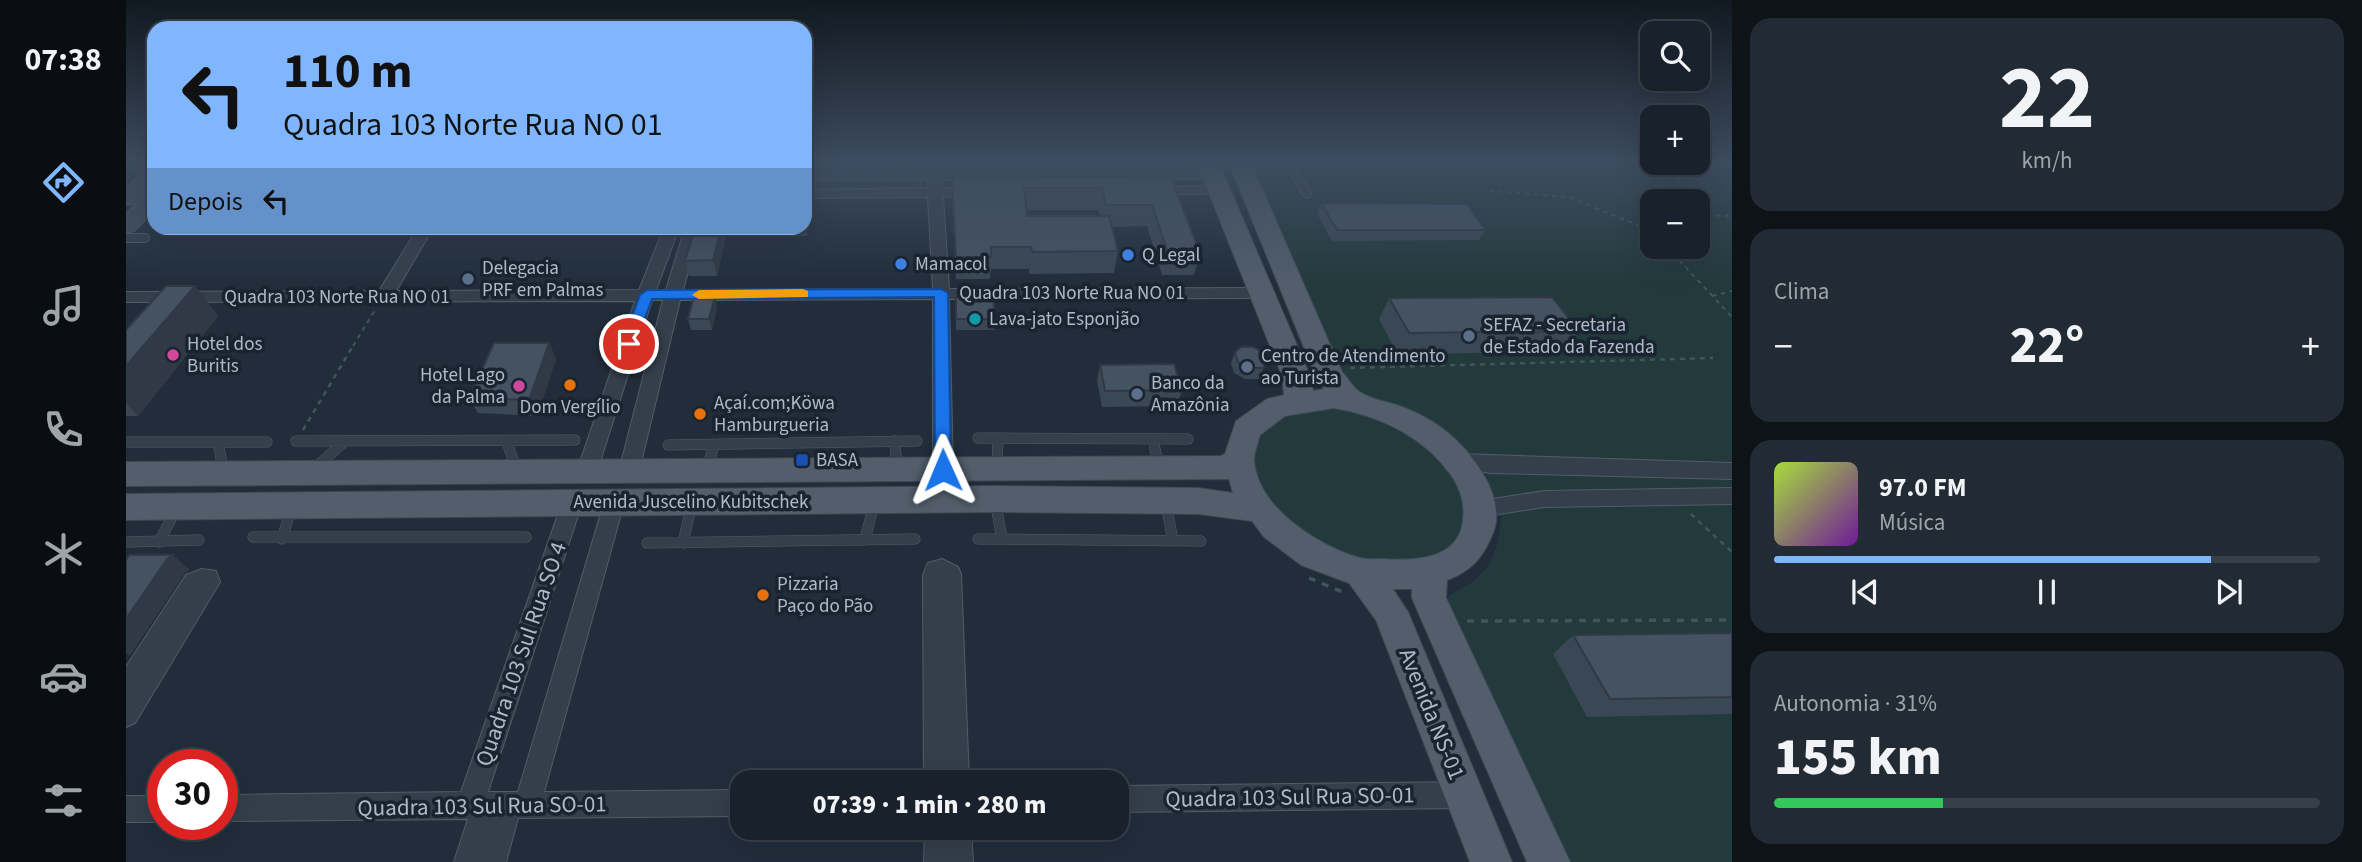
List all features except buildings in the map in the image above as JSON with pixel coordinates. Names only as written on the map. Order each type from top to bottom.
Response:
[{"type":"main road","points":[[1224,203],[1296,376],[1299,391],[1297,400]]},
{"type":"main road","points":[[1257,203],[1326,368],[1335,383],[1352,401]]},
{"type":"main road","points":[[1334,398],[1352,401],[1412,423],[1438,441],[1459,462],[1471,480],[1480,509],[1479,530],[1471,547],[1458,560],[1430,573],[1356,584],[1295,545],[1270,525],[1256,509],[1246,492],[1239,460],[1240,446],[1257,419],[1279,405],[1297,400],[1334,398]]},
{"type":"main road","name":"Avenida Juscelino Kubitschek","points":[[126,474],[629,471],[710,457],[896,456],[996,484],[1165,501],[1221,502],[1256,509]]},
{"type":"main road","name":"Avenida Juscelino Kubitschek","points":[[126,507],[875,500],[996,484],[1159,469],[1227,468],[1239,460]]},
{"type":"main road","name":"Avenida NS-01","points":[[1430,573],[1429,598],[1549,862]]},
{"type":"main road","name":"Avenida NS-01","points":[[1356,584],[1391,612],[1492,862]]},
{"type":"street","points":[[936,203],[941,293],[943,470]]},
{"type":"street","points":[[126,226],[147,206]]},
{"type":"street","points":[[383,298],[421,235]]},
{"type":"street","points":[[587,471],[668,235]]},
{"type":"street","points":[[629,471],[689,235]]},
{"type":"street","name":"Quadra 103 Norte Rua NO 01","points":[[126,298],[1262,293]]},
{"type":"street","points":[[1459,462],[1491,466],[1732,471]]},
{"type":"street","points":[[1480,509],[1526,500],[1732,496]]},
{"type":"street","name":"Quadra 103 Sul Rua SO 4","points":[[492,862],[498,806],[572,503]]},
{"type":"street","name":"Quadra 103 Sul Rua SO 4","points":[[468,862],[498,806],[614,503]]},
{"type":"street","points":[[937,770],[934,575],[936,570],[942,568],[950,574],[956,770]]},
{"type":"street","points":[[126,688],[194,582],[208,578],[209,582],[126,715]]},
{"type":"street","name":"Quadra 103 Sul Rua SO-01","points":[[1129,799],[1464,795]]},
{"type":"street","name":"Quadra 103 Sul Rua SO-01","points":[[238,808],[730,803]]},
{"type":"street","points":[[126,809],[147,809]]},
{"type":"street","points":[[938,840],[938,862]]},
{"type":"street","points":[[958,840],[958,862]]},
{"type":"lane","points":[[126,238],[145,238]]},
{"type":"lane","points":[[978,438],[1188,439]]},
{"type":"lane","points":[[998,438],[996,484],[1002,539]]},
{"type":"lane","points":[[1153,439],[1159,469]]},
{"type":"lane","points":[[296,441],[575,440]]},
{"type":"lane","points":[[896,456],[917,441]]},
{"type":"lane","points":[[126,442],[267,442]]},
{"type":"lane","points":[[311,471],[345,442]]},
{"type":"lane","points":[[507,442],[517,472]]},
{"type":"lane","points":[[218,443],[224,474]]},
{"type":"lane","points":[[668,445],[710,457]]},
{"type":"lane","points":[[865,540],[875,500]]},
{"type":"lane","points":[[1165,501],[1173,541]]},
{"type":"lane","points":[[683,542],[692,502]]},
{"type":"lane","points":[[282,539],[292,505]]},
{"type":"lane","points":[[159,542],[178,506]]},
{"type":"lane","points":[[253,537],[526,537]]},
{"type":"lane","points":[[647,543],[915,539]]},
{"type":"lane","points":[[978,539],[1201,541]]},
{"type":"lane","points":[[126,542],[199,540]]},
{"type":"path","points":[[1585,203],[1640,225]]},
{"type":"path","points":[[1710,215],[1732,216]]},
{"type":"path","points":[[1678,259],[1732,317]]},
{"type":"path","points":[[1712,296],[1732,290]]},
{"type":"path","points":[[296,441],[383,298]]},
{"type":"path","points":[[1326,368],[1713,358]]},
{"type":"path","points":[[1673,497],[1732,552]]},
{"type":"path","points":[[1305,575],[1356,584]]},
{"type":"path","points":[[1439,622],[1732,620]]},
{"type":"green space","points":[[1261,203],[1640,203],[1640,259],[1710,259],[1710,203],[1732,203],[1732,862],[1562,862],[1447,600],[1450,595],[1474,581],[1490,564],[1502,517],[1469,460],[1345,386]]},
{"type":"green space","points":[[1318,406],[1354,408],[1427,439],[1470,495],[1457,550],[1387,569],[1303,540],[1255,482],[1253,454],[1264,430],[1287,414]]},
{"type":"slow traffic","points":[[699,295],[803,294]]},
{"type":"place","name":"Q Legal","points":[[1128,255]]},
{"type":"place","name":"Mamacol","points":[[901,264]]},
{"type":"place","name":"Delegacia PRF em Palmas","points":[[468,279]]},
{"type":"place","name":"Lava-jato Esponjão","points":[[975,319]]},
{"type":"place","name":"SEFAZ - Secretaria de Estado da Fazenda","points":[[1469,336]]},
{"type":"place","name":"Hotel dos Buritis","points":[[173,355]]},
{"type":"place","name":"Centro de Atendimento ao Turista","points":[[1247,367]]},
{"type":"place","name":"Dom Vergílio","points":[[570,385]]},
{"type":"place","name":"Hotel Lago da Palma","points":[[519,386]]},
{"type":"place","name":"Banco da Amazônia","points":[[1137,394]]},
{"type":"place","name":"Açaí.com;Köwa Hamburgueria","points":[[700,414]]},
{"type":"place","name":"BASA","points":[[802,460]]},
{"type":"place","name":"Pizzaria Paço do Pão","points":[[763,595]]},
{"type":"route","points":[[629,344],[647,295],[941,293],[943,470]]}]
